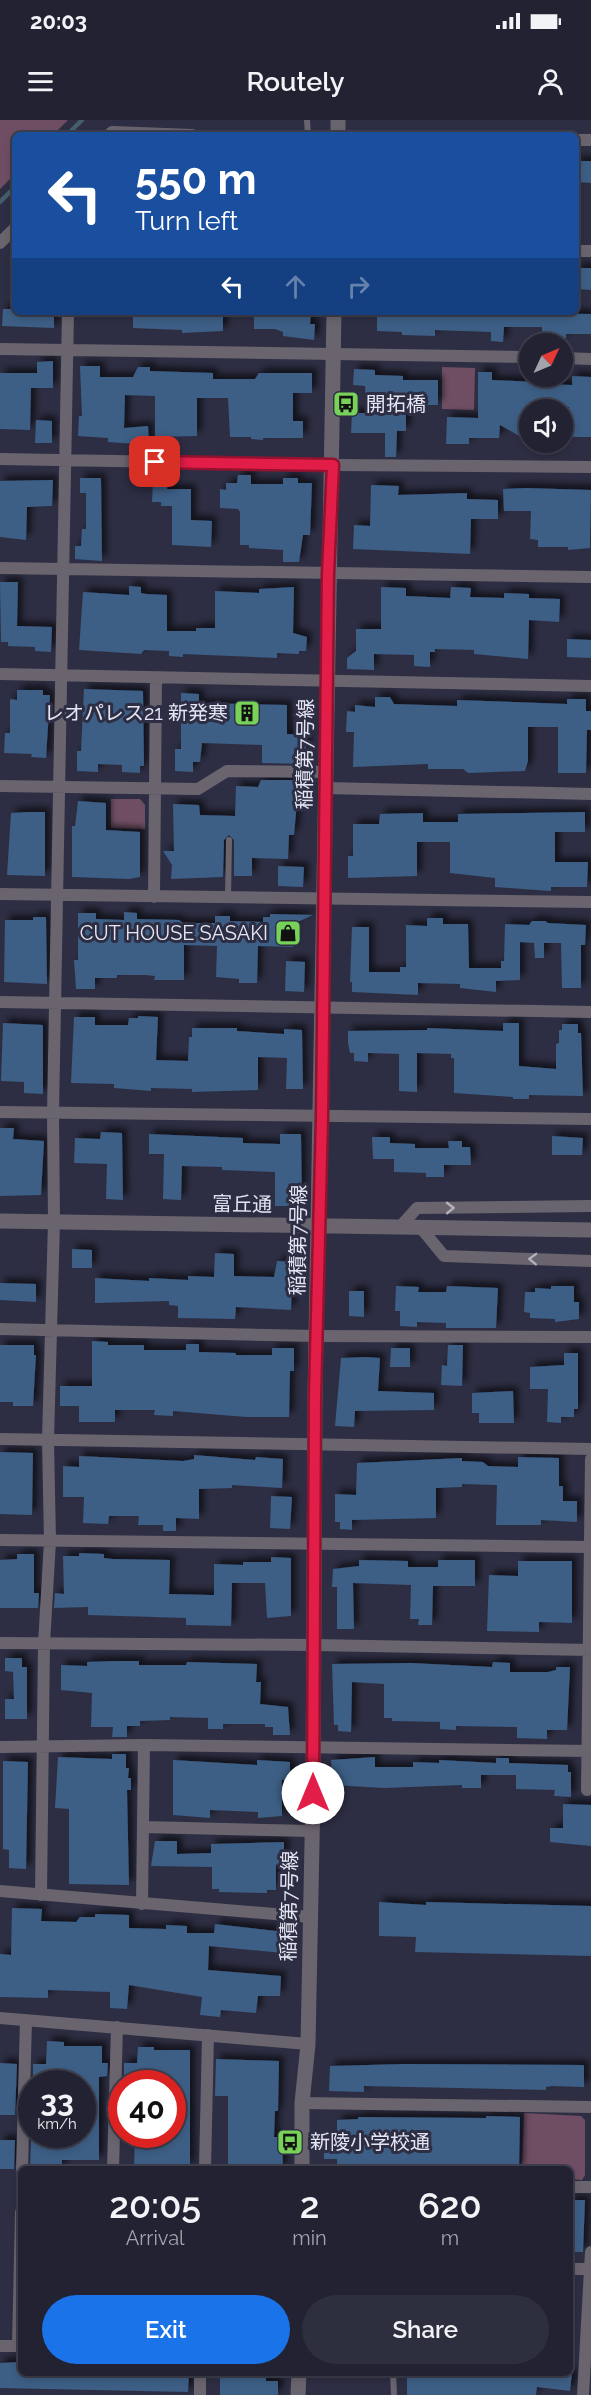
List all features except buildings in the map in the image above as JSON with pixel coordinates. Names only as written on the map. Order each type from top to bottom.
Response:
[{"type":"street","points":[[0,243],[12,231]]},
{"type":"street","points":[[41,1894],[44,1644],[50,1541],[48,1440],[54,1222],[53,1113],[68,315]]},
{"type":"street","name":"稲積第7号線","points":[[302,2166],[302,2103],[308,2044],[312,1831],[316,1336],[322,1117],[321,1008],[328,574],[333,465],[334,315]]},
{"type":"street","points":[[0,349],[334,352],[519,357]]},
{"type":"street","points":[[573,358],[591,359]]},
{"type":"street","points":[[0,459],[591,467]]},
{"type":"street","points":[[0,568],[591,577]]},
{"type":"street","points":[[0,674],[156,679],[591,686]]},
{"type":"street","points":[[154,897],[156,679]]},
{"type":"street","points":[[0,786],[198,789],[227,771],[326,772]]},
{"type":"street","points":[[326,788],[591,794]]},
{"type":"street","points":[[0,894],[228,899],[591,902]]},
{"type":"street","points":[[0,1002],[591,1012]]},
{"type":"street","points":[[0,1112],[591,1119]]},
{"type":"street","points":[[400,1227],[417,1208],[591,1206]]},
{"type":"street","name":"富丘通","points":[[0,1221],[591,1230]]},
{"type":"street","points":[[421,1228],[444,1256],[591,1261]]},
{"type":"street","points":[[0,1329],[316,1336],[591,1337]]},
{"type":"street","points":[[0,1439],[591,1449]]},
{"type":"street","points":[[587,1790],[591,1459]]},
{"type":"street","points":[[0,1540],[590,1547]]},
{"type":"street","points":[[0,1643],[589,1650]]},
{"type":"street","points":[[0,1747],[144,1745],[589,1751]]},
{"type":"street","points":[[142,1904],[144,1745]]},
{"type":"street","points":[[143,1827],[312,1831]]},
{"type":"street","points":[[0,1891],[310,1917]]},
{"type":"street","points":[[0,2018],[308,2044]]},
{"type":"street","points":[[22,2166],[26,2020]]},
{"type":"street","points":[[113,2166],[117,2027]]},
{"type":"street","points":[[205,2166],[208,2035]]},
{"type":"street","points":[[302,2103],[591,2107]]},
{"type":"street","points":[[573,2187],[591,2187]]},
{"type":"street","points":[[584,2395],[588,2354],[591,2252]]},
{"type":"street","points":[[573,2269],[590,2269]]},
{"type":"street","points":[[0,2346],[18,2346]]},
{"type":"street","points":[[200,2395],[201,2376]]},
{"type":"street","points":[[298,2395],[299,2376]]},
{"type":"lane","points":[[228,899],[229,840]]},
{"type":"lane","points":[[393,2376],[394,2395]]},
{"type":"shaded area","points":[[0,120],[68,120],[56,132],[12,132],[12,177],[0,189]]},
{"type":"shaded area","points":[[442,367],[475,368],[474,410],[442,409]]},
{"type":"shaded area","points":[[111,799],[140,799],[145,805],[145,829],[111,828]]},
{"type":"shaded area","points":[[524,2113],[581,2116],[585,2120],[585,2175],[582,2180],[573,2179],[573,2166],[522,2166]]},
{"type":"waterway","points":[[70,132],[82,120]]},
{"type":"waterway","points":[[0,202],[12,190]]},
{"type":"place","name":"開拓橋","points":[[346,404]]},
{"type":"place","name":"レオパレス21 新発寒","points":[[247,713]]},
{"type":"place","name":"CUT HOUSE SASAKI","points":[[288,933]]},
{"type":"place","name":"新陵小学校通","points":[[290,2142]]},
{"type":"route","points":[[155,462],[333,465],[328,574],[321,1008],[322,1117],[315,1395],[313,1793]]}]
